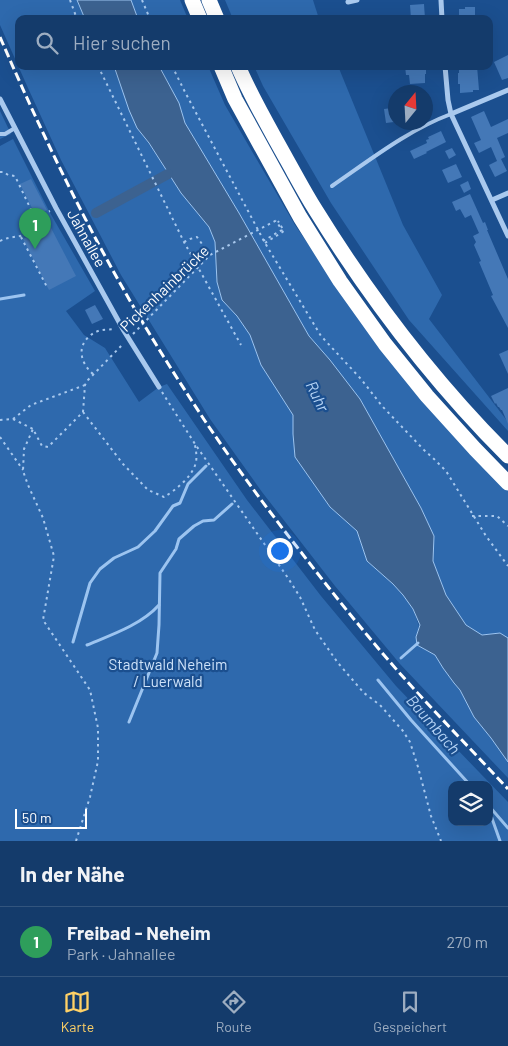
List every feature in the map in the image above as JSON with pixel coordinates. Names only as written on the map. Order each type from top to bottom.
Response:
[{"type":"highway","points":[[192,0],[198,15]]},
{"type":"highway","points":[[209,0],[215,15]]},
{"type":"highway","points":[[223,70],[235,99],[295,209],[340,281],[385,344],[427,396],[508,483]]},
{"type":"highway","points":[[240,70],[248,90],[314,208],[359,276],[398,330],[444,387],[508,456]]},
{"type":"street","points":[[348,1],[357,0]]},
{"type":"street","points":[[441,0],[442,15]]},
{"type":"street","points":[[445,70],[451,114],[508,236]]},
{"type":"street","points":[[451,114],[508,90]]},
{"type":"street","name":"Jahnallee","points":[[1,103],[121,327],[159,387]]},
{"type":"street","points":[[492,200],[508,193]]},
{"type":"lane","points":[[332,186],[393,144],[438,119],[451,114]]},
{"type":"lane","points":[[0,134],[15,128]]},
{"type":"path","points":[[70,0],[76,15]]},
{"type":"path","points":[[142,0],[148,15]]},
{"type":"path","points":[[100,70],[184,242],[241,345]]},
{"type":"path","points":[[174,70],[264,242],[321,336],[361,379],[388,412],[446,471],[472,516],[508,566]]},
{"type":"path","points":[[0,172],[15,176],[35,218],[36,225],[35,228],[21,237],[10,237],[1,240],[0,236]]},
{"type":"path","points":[[35,218],[56,208]]},
{"type":"path","name":"Pickenhainbrücke","points":[[133,334],[210,255],[278,220],[282,230],[264,242]]},
{"type":"path","points":[[21,237],[48,289]]},
{"type":"path","points":[[184,242],[197,237],[210,255]]},
{"type":"path","points":[[93,374],[83,362],[81,352],[84,342],[100,330],[113,330],[121,327]]},
{"type":"path","name":"Pickenhainbrücke","points":[[85,385],[93,374],[126,341]]},
{"type":"path","points":[[0,420],[13,419],[33,429],[42,446],[48,447],[83,412],[85,385],[31,405],[13,419]]},
{"type":"path","points":[[159,387],[195,444],[288,578],[300,597],[315,630],[338,663],[364,693],[380,705],[403,731],[418,767],[431,816],[441,841]]},
{"type":"path","points":[[83,412],[123,464],[148,490],[164,497],[176,490],[193,470],[196,464],[195,444]]},
{"type":"path","points":[[33,429],[24,449],[24,471],[28,485],[43,518],[54,556],[43,620],[90,690],[98,728],[98,761],[90,797],[76,841]]},
{"type":"path","points":[[0,437],[24,471]]},
{"type":"path","points":[[472,516],[497,516],[508,526]]},
{"type":"green space","points":[[0,0],[77,0],[83,15],[15,15],[15,59],[0,25]]},
{"type":"green space","points":[[130,0],[180,0],[186,15],[136,15]]},
{"type":"green space","points":[[225,0],[313,0],[318,15],[231,15]]},
{"type":"green space","points":[[20,70],[115,70],[137,128],[181,193],[209,227],[215,242],[217,282],[222,300],[237,316],[250,335],[261,365],[293,415],[295,457],[330,507],[357,531],[367,561],[393,584],[413,609],[419,626],[416,637],[424,649],[435,655],[460,690],[474,717],[508,762],[508,778],[400,664],[335,586],[262,492],[210,419],[121,275],[61,160]]},
{"type":"green space","points":[[161,70],[210,70],[225,105],[295,225],[383,352],[508,490],[508,641],[500,633],[482,635],[466,625],[446,595],[433,561],[434,536],[421,508],[360,399],[309,336],[185,123],[179,103]]},
{"type":"green space","points":[[256,70],[340,70],[403,225],[442,295],[429,319],[508,422],[508,431],[409,320],[331,203],[263,86]]},
{"type":"green space","points":[[0,111],[11,134],[0,139]]},
{"type":"green space","name":"Stadtwald Neheim / Luerwald","points":[[13,139],[49,211],[95,291],[66,311],[84,335],[105,348],[139,402],[159,387],[167,384],[247,500],[321,596],[396,686],[488,781],[448,781],[448,826],[493,826],[493,786],[508,802],[508,841],[0,841],[0,146]]},
{"type":"water","points":[[77,0],[131,0],[137,15],[83,15]]},
{"type":"water","name":"Ruhr","points":[[115,70],[161,70],[179,103],[185,123],[309,336],[360,399],[421,508],[434,536],[433,561],[446,595],[466,625],[482,635],[500,633],[508,638],[508,762],[474,717],[460,690],[435,655],[417,645],[416,637],[420,625],[413,609],[393,584],[367,561],[357,531],[330,507],[295,457],[293,415],[261,365],[250,335],[237,316],[222,300],[217,282],[215,242],[209,227],[181,193],[149,143],[137,128]]},
{"type":"building","points":[[424,4],[425,15],[411,15],[410,5]]},
{"type":"building","points":[[465,7],[475,7],[475,15],[459,15],[459,9],[465,9]]},
{"type":"building","points":[[508,55],[508,78],[502,80],[494,62]]},
{"type":"building","points":[[405,70],[426,70],[425,83],[410,84],[409,75],[406,75]]},
{"type":"building","points":[[459,70],[477,70],[479,90],[460,93],[460,84],[458,84]]},
{"type":"building","points":[[388,108],[388,123],[386,123],[384,109]]},
{"type":"building","points":[[484,111],[491,127],[508,119],[508,133],[497,138],[505,157],[501,159],[507,171],[495,177],[489,165],[497,161],[491,147],[479,153],[474,143],[481,140],[471,117]]},
{"type":"building","points":[[441,131],[446,142],[414,159],[410,151],[427,143],[428,137]]},
{"type":"building","points":[[452,148],[456,155],[449,159],[445,151]]},
{"type":"building","points":[[456,164],[462,177],[448,183],[442,170]]},
{"type":"building","points":[[31,179],[47,210],[36,216],[20,184]]},
{"type":"building","points":[[468,181],[471,189],[464,193],[460,185]]},
{"type":"building","points":[[470,194],[483,223],[485,222],[508,279],[508,328],[491,296],[493,295],[479,262],[481,261],[474,245],[476,242],[473,236],[479,233],[471,215],[465,218],[460,209],[456,211],[452,202]]},
{"type":"building","points":[[50,226],[76,276],[49,290],[23,239]]},
{"type":"building","points":[[95,305],[103,319],[92,324],[85,310]]},
{"type":"building","points":[[508,350],[508,374],[499,354]]},
{"type":"building","points":[[508,388],[508,424],[502,410],[495,404],[491,396]]},
{"type":"waterway","points":[[96,213],[168,174]]},
{"type":"waterway","points":[[0,299],[24,295]]},
{"type":"waterway","points":[[73,642],[90,583],[100,569],[114,558],[138,547],[155,531],[173,506],[180,503],[188,484],[206,466]]},
{"type":"waterway","points":[[129,722],[157,653],[160,573],[176,549],[179,539],[203,521],[214,520],[232,504]]},
{"type":"waterway","points":[[87,645],[135,624],[159,605]]},
{"type":"waterway","name":"Baumbach","points":[[401,658],[418,643]]},
{"type":"waterway","name":"Baumbach","points":[[378,680],[411,720],[466,781]]},
{"type":"waterway","name":"Baumbach","points":[[493,811],[508,828]]},
{"type":"waterway","name":"Baumbach","points":[[493,821],[500,841]]},
{"type":"railway","points":[[0,37],[55,158],[100,247],[148,331],[205,421],[273,516],[392,665],[508,789]]},
{"type":"place","name":"Freibad - Neheim","points":[[35,249]]}]
